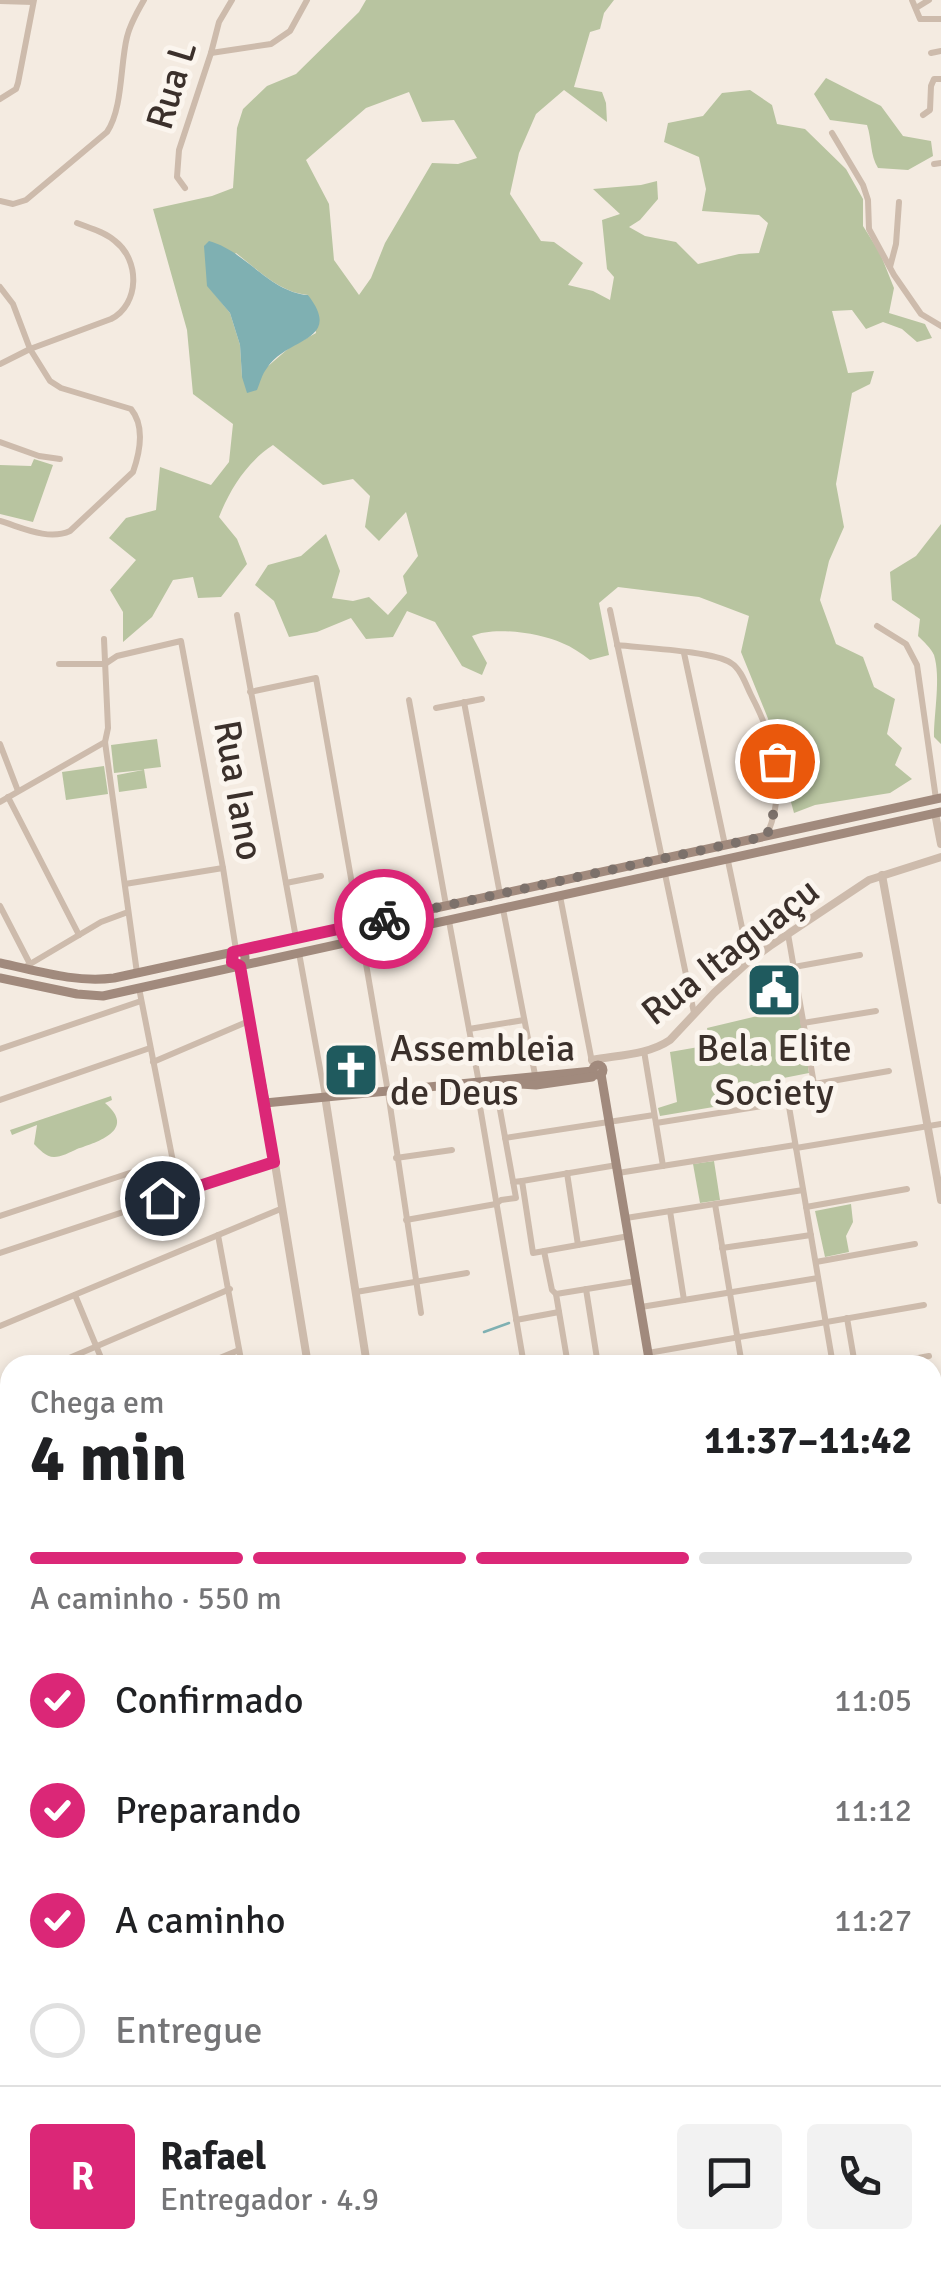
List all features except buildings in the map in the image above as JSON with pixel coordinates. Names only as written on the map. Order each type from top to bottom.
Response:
[{"type":"main road","points":[[0,963],[85,980],[114,978],[938,799]]},
{"type":"main road","points":[[2,980],[102,996],[938,813]]},
{"type":"main road","points":[[770,848],[807,837],[811,833],[805,826]]},
{"type":"main road","points":[[710,864],[706,859],[709,852],[739,842]]},
{"type":"main road","points":[[531,886],[526,897],[533,902]]},
{"type":"main road","points":[[236,950],[231,959],[240,966]]},
{"type":"main road","points":[[240,966],[264,1102],[536,1081],[598,1067],[648,1355]]},
{"type":"street","points":[[0,201],[14,204],[26,200],[107,132],[114,117],[126,39],[144,0]]},
{"type":"street","name":"Rua L","points":[[184,188],[177,176],[180,150],[213,39],[232,0]]},
{"type":"street","points":[[210,53],[270,44],[290,31],[307,0]]},
{"type":"street","points":[[929,0],[924,5],[914,4],[920,18],[941,20]]},
{"type":"street","points":[[0,1],[34,1],[16,89],[0,99]]},
{"type":"street","points":[[931,52],[941,51]]},
{"type":"street","points":[[923,114],[930,110],[934,79],[941,79]]},
{"type":"street","points":[[832,133],[863,185],[869,228],[890,268],[921,314],[941,326]]},
{"type":"street","points":[[890,268],[899,202]]},
{"type":"street","points":[[0,364],[118,316],[130,299],[132,268],[124,249],[105,234],[77,224]]},
{"type":"street","points":[[0,286],[14,304],[30,349],[45,375],[54,384],[131,410],[140,433],[136,462],[127,479],[70,532],[53,536],[0,521]]},
{"type":"street","points":[[0,442],[60,460]]},
{"type":"street","points":[[610,610],[662,860]]},
{"type":"street","points":[[237,615],[296,938]]},
{"type":"street","points":[[877,626],[906,644],[916,665],[938,799]]},
{"type":"street","points":[[104,640],[108,728],[105,742],[137,972]]},
{"type":"street","name":"Rua Iano","points":[[105,664],[117,656],[180,641],[236,950]]},
{"type":"street","points":[[617,645],[718,658],[735,666],[776,754],[779,784],[767,836]]},
{"type":"street","points":[[684,653],[724,845]]},
{"type":"street","points":[[59,664],[105,664]]},
{"type":"street","points":[[250,692],[316,678],[359,924]]},
{"type":"street","points":[[436,708],[482,698]]},
{"type":"street","points":[[409,700],[446,906]]},
{"type":"street","points":[[464,702],[500,894]]},
{"type":"street","points":[[78,936],[4,799],[105,742]]},
{"type":"street","points":[[0,744],[18,792]]},
{"type":"street","points":[[938,813],[941,844]]},
{"type":"street","name":"Rua Itaguaçu","points":[[598,1067],[660,1047],[749,962],[869,880],[941,857]]},
{"type":"street","points":[[728,861],[749,962]]},
{"type":"street","points":[[125,884],[223,868]]},
{"type":"street","points":[[665,874],[694,1013]]},
{"type":"street","points":[[882,875],[941,1200]]},
{"type":"street","points":[[286,883],[321,876]]},
{"type":"street","points":[[560,896],[598,1067]]},
{"type":"street","points":[[0,906],[27,966],[128,912]]},
{"type":"street","points":[[503,909],[536,1081]]},
{"type":"street","points":[[449,921],[522,1355]]},
{"type":"street","points":[[788,934],[814,1084]]},
{"type":"street","points":[[374,936],[364,952],[421,1313]]},
{"type":"street","points":[[298,952],[325,1096],[365,1355]]},
{"type":"street","points":[[794,967],[860,955]]},
{"type":"street","points":[[139,988],[179,1193]]},
{"type":"street","points":[[0,1049],[141,1000]]},
{"type":"street","points":[[803,1023],[876,1011]]},
{"type":"street","points":[[469,1029],[524,1020]]},
{"type":"street","points":[[153,1062],[250,1021]]},
{"type":"street","points":[[0,1100],[150,1048]]},
{"type":"street","points":[[644,1051],[663,1166]]},
{"type":"street","points":[[831,1355],[786,1088],[889,1071]]},
{"type":"street","points":[[495,1082],[533,1253],[628,1236]]},
{"type":"street","points":[[264,1102],[306,1355]]},
{"type":"street","points":[[506,1138],[788,1102]]},
{"type":"street","points":[[518,1181],[566,1173],[663,1166],[941,1124]]},
{"type":"street","points":[[396,1158],[452,1150]]},
{"type":"street","points":[[0,1216],[172,1159]]},
{"type":"street","points":[[0,1253],[274,1162]]},
{"type":"street","points":[[566,1173],[578,1245]]},
{"type":"street","points":[[406,1220],[516,1198],[518,1181]]},
{"type":"street","points":[[626,1218],[803,1190]]},
{"type":"street","points":[[806,1208],[906,1190]]},
{"type":"street","points":[[714,1204],[740,1355]]},
{"type":"street","points":[[0,1326],[283,1208]]},
{"type":"street","points":[[670,1212],[684,1300]]},
{"type":"street","points":[[218,1235],[240,1355]]},
{"type":"street","points":[[722,1248],[811,1235]]},
{"type":"street","points":[[816,1262],[916,1244]]},
{"type":"street","points":[[544,1251],[566,1355]]},
{"type":"street","points":[[356,1292],[467,1273]]},
{"type":"street","points":[[641,1308],[818,1278]]},
{"type":"street","points":[[556,1294],[636,1281]]},
{"type":"street","points":[[76,1355],[230,1289]]},
{"type":"street","points":[[586,1289],[596,1355]]},
{"type":"street","points":[[75,1295],[100,1355]]},
{"type":"street","points":[[648,1352],[924,1304]]},
{"type":"street","points":[[516,1320],[560,1312]]},
{"type":"street","points":[[847,1318],[853,1355]]},
{"type":"street","points":[[227,1355],[239,1350]]},
{"type":"green space","points":[[366,0],[614,0],[604,13],[600,29],[590,32],[574,87],[602,92],[607,122],[564,90],[536,114],[519,153],[510,194],[541,241],[554,242],[583,263],[568,285],[610,300],[614,277],[607,269],[602,220],[620,214],[593,189],[657,181],[658,199],[629,227],[645,236],[676,242],[698,264],[759,253],[768,223],[759,215],[702,211],[706,189],[699,157],[664,142],[668,123],[703,116],[722,93],[750,90],[772,105],[777,124],[805,129],[846,169],[863,199],[863,226],[880,253],[894,288],[889,313],[925,324],[932,338],[917,342],[902,329],[883,322],[866,329],[852,310],[832,311],[848,373],[874,371],[870,384],[852,393],[836,484],[844,527],[829,561],[820,600],[836,644],[863,657],[874,687],[895,699],[887,734],[902,748],[895,765],[912,779],[890,793],[815,805],[794,813],[783,773],[800,758],[771,726],[741,652],[749,616],[699,597],[618,587],[599,603],[609,655],[590,660],[553,639],[529,634],[492,631],[472,636],[487,663],[482,675],[462,666],[435,622],[407,611],[393,637],[366,639],[351,618],[317,632],[289,637],[274,601],[255,585],[268,565],[301,556],[326,534],[340,571],[332,598],[353,601],[369,597],[388,615],[407,593],[403,576],[418,556],[406,512],[379,541],[365,527],[370,496],[353,479],[323,485],[273,445],[240,477],[219,517],[237,539],[247,564],[221,597],[198,598],[193,577],[173,580],[152,617],[123,642],[123,612],[110,590],[136,560],[109,538],[126,518],[156,510],[160,467],[211,485],[229,462],[233,424],[193,394],[187,330],[153,209],[233,188],[237,128],[243,109],[267,86],[296,74],[359,12]],"holes":[[[409,92],[422,122],[454,120],[477,158],[458,164],[432,163],[359,295],[334,260],[329,204],[306,160],[366,108]],[[236,253],[279,285],[308,295],[316,333],[289,348],[267,367],[242,377],[240,345],[230,313],[208,286],[208,276]]]},
{"type":"green space","points":[[826,78],[881,106],[903,136],[931,141],[933,156],[908,170],[878,168],[867,125],[830,120],[814,94]]},
{"type":"green space","points":[[34,459],[53,465],[33,522],[0,514],[0,465],[31,466]]},
{"type":"green space","points":[[941,524],[941,744],[934,737],[934,655],[918,636],[920,619],[892,600],[890,572],[916,556]]},
{"type":"green space","points":[[157,739],[161,767],[144,769],[147,788],[119,792],[117,775],[143,770],[114,773],[111,745]]},
{"type":"green space","points":[[104,766],[108,794],[66,800],[62,772]]},
{"type":"green space","points":[[791,984],[795,1006],[799,1006],[809,1073],[753,1084],[755,1100],[660,1116],[658,1108],[677,1102],[670,1052],[710,1045],[707,1028],[791,1008],[755,1014],[751,993]]},
{"type":"green space","points":[[111,1096],[112,1100],[105,1103],[114,1112],[116,1128],[104,1138],[63,1155],[48,1156],[34,1144],[37,1125],[12,1135],[10,1130]]},
{"type":"green space","points":[[714,1161],[720,1200],[700,1203],[693,1164]]},
{"type":"green space","points":[[851,1204],[853,1222],[846,1236],[849,1252],[825,1257],[815,1211]]},
{"type":"water","points":[[209,241],[235,253],[281,287],[308,295],[320,322],[308,338],[276,358],[265,370],[257,390],[247,393],[240,345],[230,313],[207,286],[204,246]]},
{"type":"waterway","points":[[484,1332],[509,1323]]},
{"type":"way so far","points":[[384,919],[767,836],[777,801],[777,761]]},
{"type":"place","name":"Bela Elite Society","points":[[774,990]]},
{"type":"place","name":"Assembleia de Deus","points":[[351,1070]]},
{"type":"route","points":[[162,1198],[274,1162],[240,966],[232,962],[233,952],[384,919]]}]
